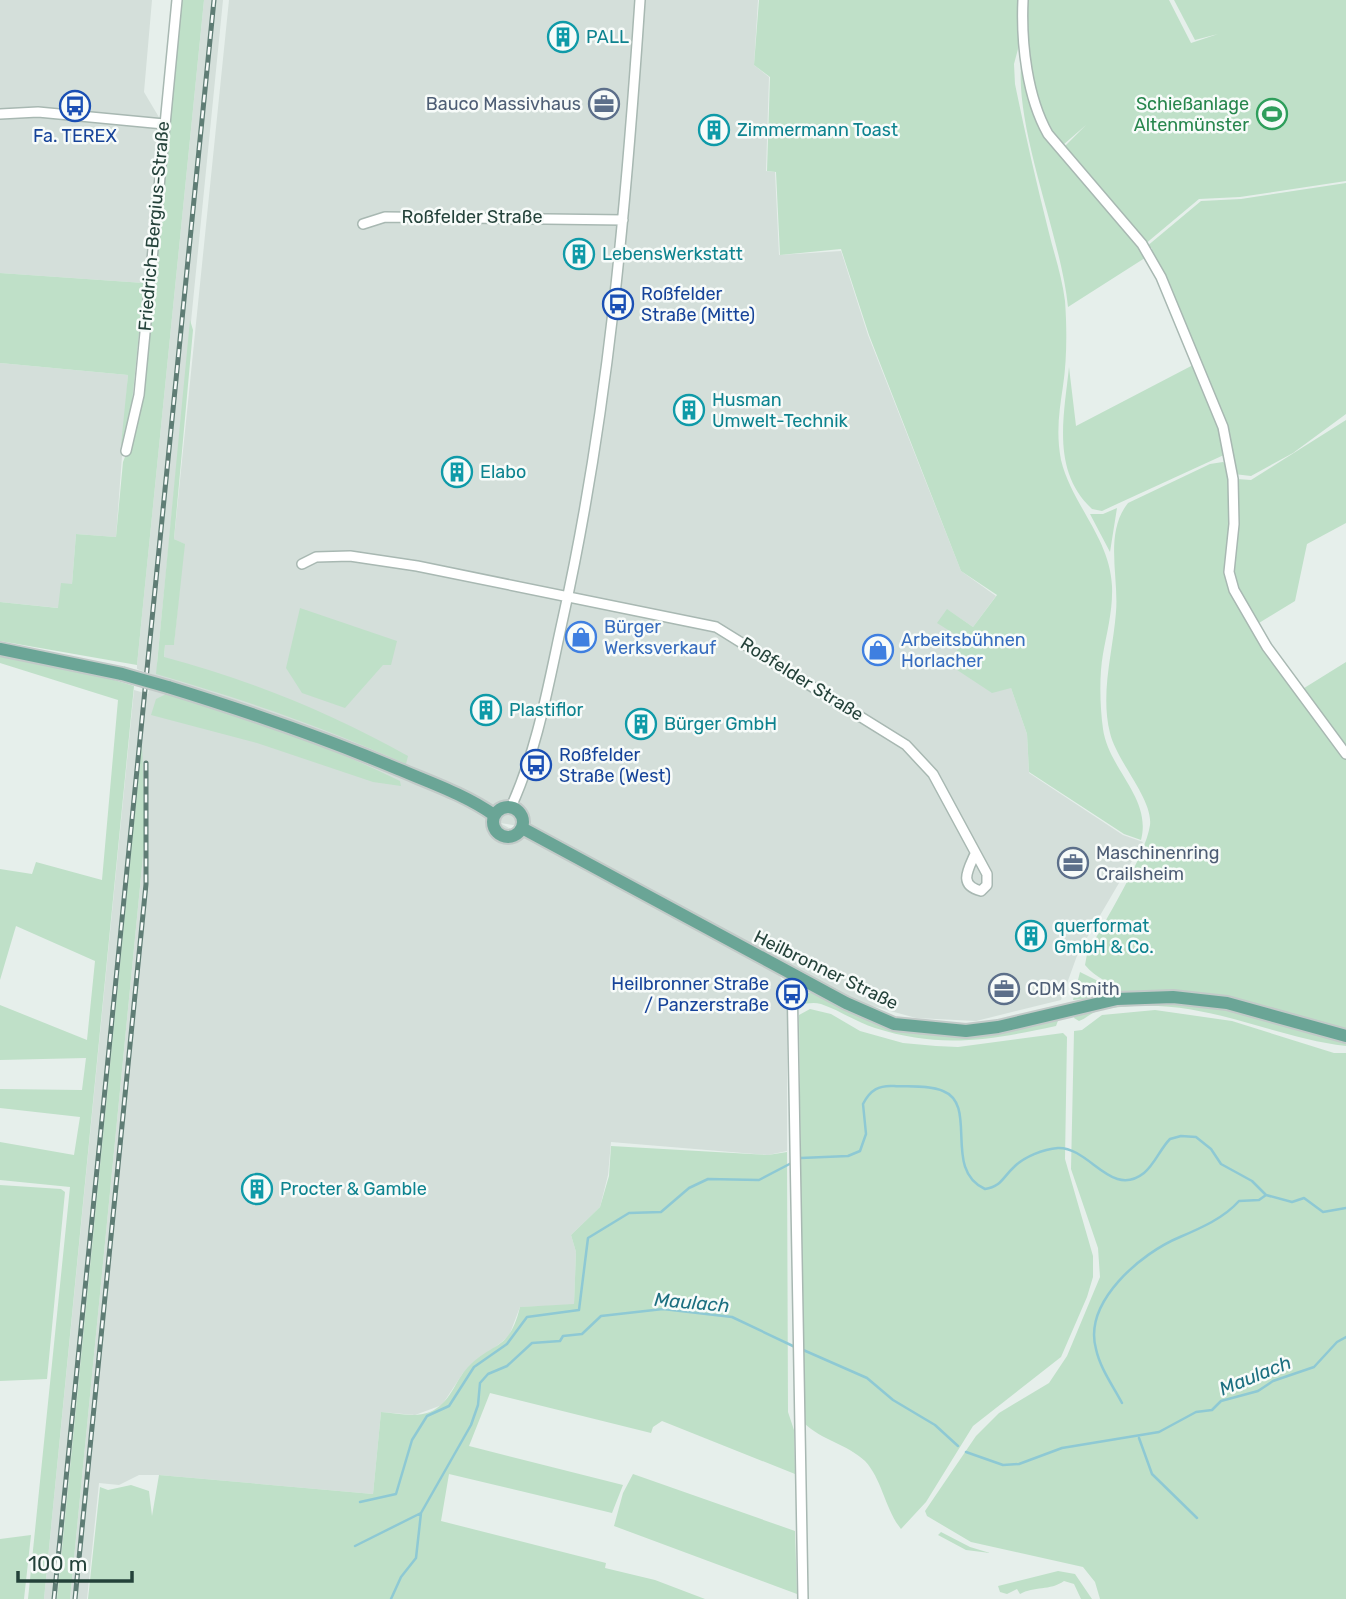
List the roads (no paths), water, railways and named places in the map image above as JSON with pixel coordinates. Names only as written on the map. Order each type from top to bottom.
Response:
[{"type":"main road","points":[[0,649],[122,674],[270,718],[448,790],[494,815]]},
{"type":"main road","points":[[511,807],[520,812],[522,828],[512,836],[499,834],[494,825],[494,815],[499,810],[511,807]]},
{"type":"main road","name":"Heilbronner Straße","points":[[522,828],[860,1010],[894,1024],[921,1028],[982,1030],[1118,999],[1173,997],[1227,1003],[1346,1035]]},
{"type":"street","name":"Friedrich-Bergius-Straße","points":[[126,451],[139,395],[177,0]]},
{"type":"street","points":[[511,807],[541,715],[568,596],[599,420],[623,220],[640,0]]},
{"type":"street","points":[[1023,0],[1024,38],[1040,120],[1048,134],[1142,244],[1161,277],[1223,427],[1235,500],[1229,572],[1234,590],[1267,648],[1346,754]]},
{"type":"street","points":[[0,114],[38,112],[164,124]]},
{"type":"street","name":"Roßfelder Straße","points":[[363,224],[385,217],[623,220]]},
{"type":"street","name":"Roßfelder Straße","points":[[302,564],[316,557],[350,556],[568,596],[716,627],[839,701],[918,756],[933,774],[975,854]]},
{"type":"street","points":[[792,974],[803,1599]]},
{"type":"waterway","points":[[360,1502],[396,1494],[412,1440],[427,1416],[449,1406],[474,1367],[507,1344],[527,1317],[579,1310],[588,1238],[629,1213],[661,1212],[689,1188],[708,1179],[759,1180],[801,1158],[848,1156],[860,1151],[866,1134],[863,1104],[869,1095],[879,1088],[932,1088],[953,1098],[959,1110],[965,1168],[972,1180],[985,1189],[998,1184],[1018,1163],[1028,1157],[1058,1148],[1080,1155],[1111,1176],[1121,1180],[1132,1179],[1148,1169],[1170,1139],[1181,1136],[1196,1137],[1211,1149],[1221,1164],[1252,1181],[1266,1195],[1292,1202],[1304,1198],[1323,1212],[1346,1208]]},
{"type":"waterway","points":[[1122,1403],[1096,1349],[1094,1331],[1098,1314],[1107,1297],[1133,1267],[1165,1244],[1212,1222],[1239,1201],[1259,1200],[1266,1195]]},
{"type":"waterway","name":"Maulach","points":[[391,1599],[401,1577],[416,1558],[421,1513],[471,1425],[478,1405],[480,1383],[488,1374],[507,1366],[532,1343],[560,1341],[563,1336],[582,1334],[601,1316],[663,1309],[732,1317],[795,1347]]},
{"type":"waterway","name":"Maulach","points":[[966,1452],[1003,1465],[1019,1464],[1062,1448],[1159,1432],[1196,1412],[1212,1410],[1221,1401],[1258,1391],[1273,1381],[1314,1367],[1337,1342],[1346,1337]]},
{"type":"waterway","name":"Maulach","points":[[801,1349],[867,1378],[893,1400],[935,1425],[958,1446]]},
{"type":"waterway","points":[[1139,1438],[1152,1474],[1197,1518]]},
{"type":"waterway","points":[[355,1546],[421,1513]]},
{"type":"railway","points":[[54,1599],[214,0]]},
{"type":"railway","points":[[75,1599],[146,884],[146,763]]},
{"type":"place","name":"PALL","points":[[563,37]]},
{"type":"place","name":"Bauco Massivhaus","points":[[604,104]]},
{"type":"place","name":"Fa. TEREX","points":[[75,106]]},
{"type":"place","name":"Schießanlage Altenmünster","points":[[1272,114]]},
{"type":"place","name":"Zimmermann Toast","points":[[714,130]]},
{"type":"place","name":"LebensWerkstatt","points":[[579,254]]},
{"type":"place","name":"Roßfelder Straße (Mitte)","points":[[618,304]]},
{"type":"place","name":"Husman Umwelt-Technik","points":[[689,410]]},
{"type":"place","name":"Elabo","points":[[457,472]]},
{"type":"place","name":"Bürger Werksverkauf","points":[[581,637]]},
{"type":"place","name":"Arbeitsbühnen Horlacher","points":[[878,650]]},
{"type":"place","name":"Plastiflor","points":[[486,710]]},
{"type":"place","name":"Bürger GmbH","points":[[641,724]]},
{"type":"place","name":"Roßfelder Straße (West)","points":[[536,765]]},
{"type":"place","name":"Maschinenring Crailsheim","points":[[1073,863]]},
{"type":"place","name":"querformat GmbH & Co.","points":[[1031,936]]},
{"type":"place","name":"CDM Smith","points":[[1004,989]]},
{"type":"place","name":"Heilbronner Straße / Panzerstraße","points":[[792,994]]},
{"type":"place","name":"Procter & Gamble","points":[[257,1189]]}]
